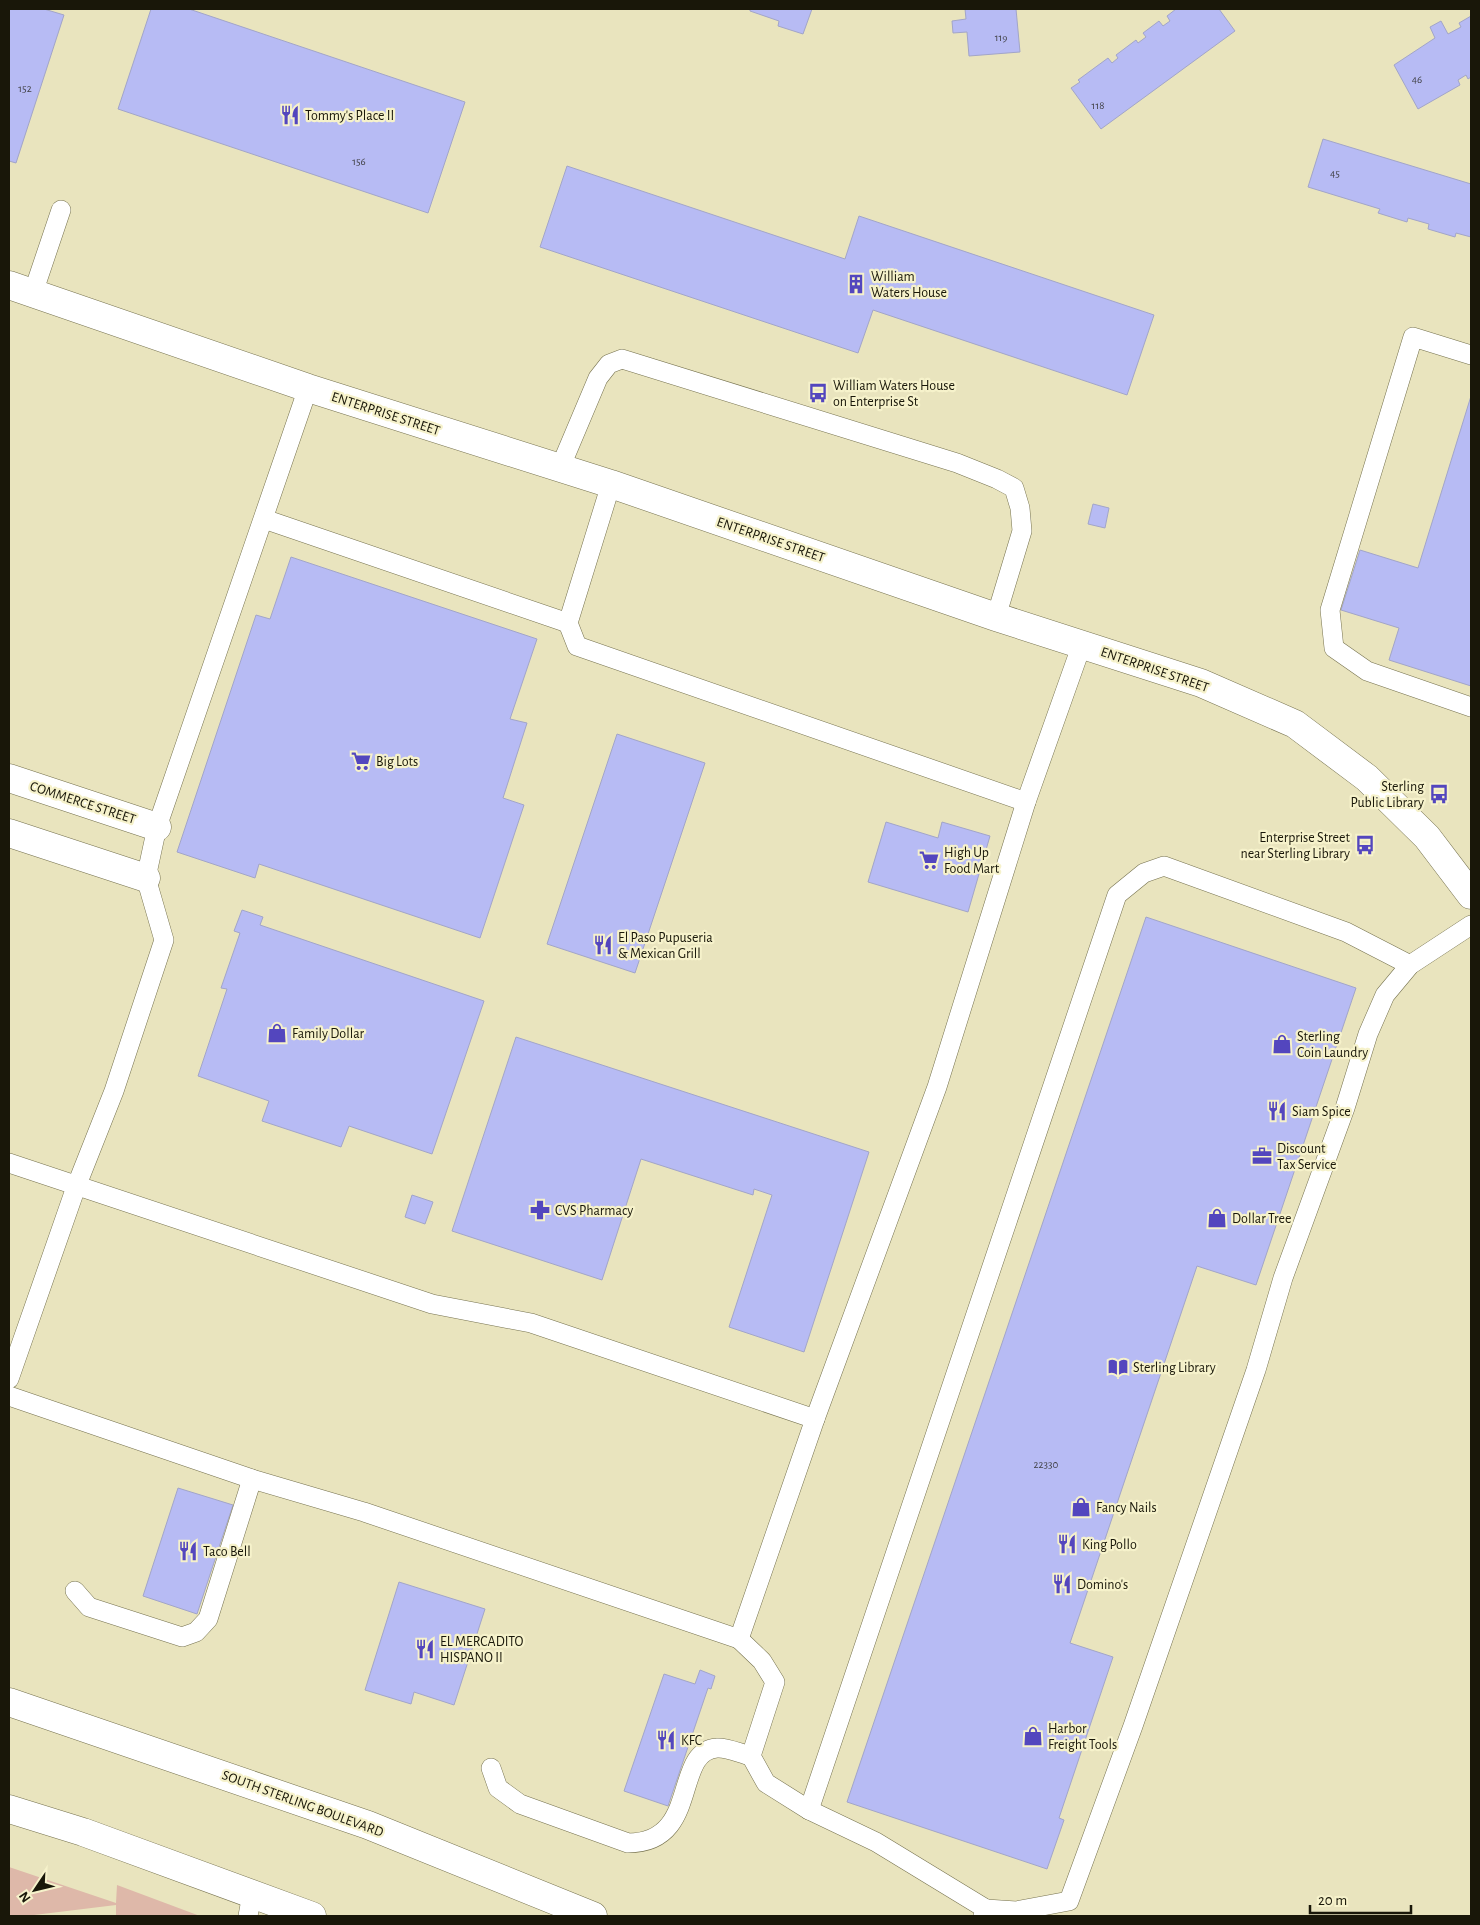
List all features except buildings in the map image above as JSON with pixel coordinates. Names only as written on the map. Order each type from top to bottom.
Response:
[{"type":"street","name":"ENTERPRISE STREET","points":[[21,289],[308,388],[611,484],[996,617],[1201,683],[1295,724],[1367,778],[1427,837],[1471,895]]},
{"type":"street","name":"COMMERCE STREET","points":[[9,778],[157,827]]},
{"type":"street","points":[[9,833],[146,878]]},
{"type":"street","name":"SOUTH STERLING BOULEVARD","points":[[9,1702],[368,1825],[593,1916]]},
{"type":"street","points":[[9,1809],[83,1832],[250,1905],[312,1916]]},
{"type":"lane","points":[[21,289],[61,210]]},
{"type":"lane","points":[[1471,355],[1413,337],[1330,610],[1334,648],[1367,671],[1471,707]]},
{"type":"lane","points":[[560,468],[598,378],[609,364],[622,359],[956,463],[997,479],[1014,488],[1020,508],[1022,531],[996,617]]},
{"type":"lane","points":[[9,1379],[76,1187],[114,1091],[164,940],[146,878],[157,827],[264,519],[264,509],[308,388]]},
{"type":"lane","points":[[611,484],[568,623],[577,646],[1026,802]]},
{"type":"lane","points":[[264,519],[568,623]]},
{"type":"lane","points":[[739,1639],[815,1419],[937,1086],[1026,802],[1082,644]]},
{"type":"lane","points":[[809,1810],[1117,895],[1144,873],[1164,866],[1346,932],[1410,965]]},
{"type":"lane","points":[[490,1768],[498,1788],[520,1804],[628,1843],[644,1843],[656,1838],[667,1830],[675,1818],[695,1763],[706,1751],[718,1748],[750,1756],[766,1783],[809,1810],[876,1842],[985,1913],[1016,1911],[1069,1901],[1133,1726],[1256,1370],[1283,1278],[1345,1108],[1368,1034],[1385,995],[1410,965],[1471,925]]},
{"type":"lane","points":[[9,1163],[76,1187],[432,1304],[531,1322],[815,1419]]},
{"type":"lane","points":[[9,1396],[252,1479],[373,1515],[739,1639],[762,1661],[775,1682],[750,1756]]},
{"type":"lane","points":[[75,1591],[89,1607],[182,1637],[196,1632],[208,1619],[252,1479]]},
{"type":"shaded area","points":[[9,1867],[116,1903],[117,1885],[200,1916],[101,1916],[116,1915],[116,1905],[26,1916],[9,1916]]},
{"type":"place","name":"Tommy's Place II","points":[[290,115]]},
{"type":"place","name":"William Waters House","points":[[856,284]]},
{"type":"place","name":"William Waters House on Enterprise St","points":[[818,393]]},
{"type":"place","name":"Big Lots","points":[[361,761]]},
{"type":"place","name":"Sterling Public Library","points":[[1439,794]]},
{"type":"place","name":"Enterprise Street near Sterling Library","points":[[1365,845]]},
{"type":"place","name":"High Up Food Mart","points":[[929,860]]},
{"type":"place","name":"El Paso Pupuseria & Mexican Grill","points":[[603,945]]},
{"type":"place","name":"Family Dollar","points":[[277,1033]]},
{"type":"place","name":"Sterling Coin Laundry","points":[[1282,1044]]},
{"type":"place","name":"Siam Spice","points":[[1277,1111]]},
{"type":"place","name":"Discount Tax Service","points":[[1262,1156]]},
{"type":"place","name":"CVS Pharmacy","points":[[540,1210]]},
{"type":"place","name":"Dollar Tree","points":[[1217,1218]]},
{"type":"place","name":"Sterling Library","points":[[1118,1367]]},
{"type":"place","name":"Fancy Nails","points":[[1081,1507]]},
{"type":"place","name":"King Pollo","points":[[1067,1544]]},
{"type":"place","name":"Taco Bell","points":[[188,1551]]},
{"type":"place","name":"Domino's","points":[[1062,1584]]},
{"type":"place","name":"EL MERCADITO HISPANO II","points":[[425,1649]]},
{"type":"place","name":"Harbor Freight Tools","points":[[1033,1736]]},
{"type":"place","name":"KFC","points":[[666,1740]]}]
